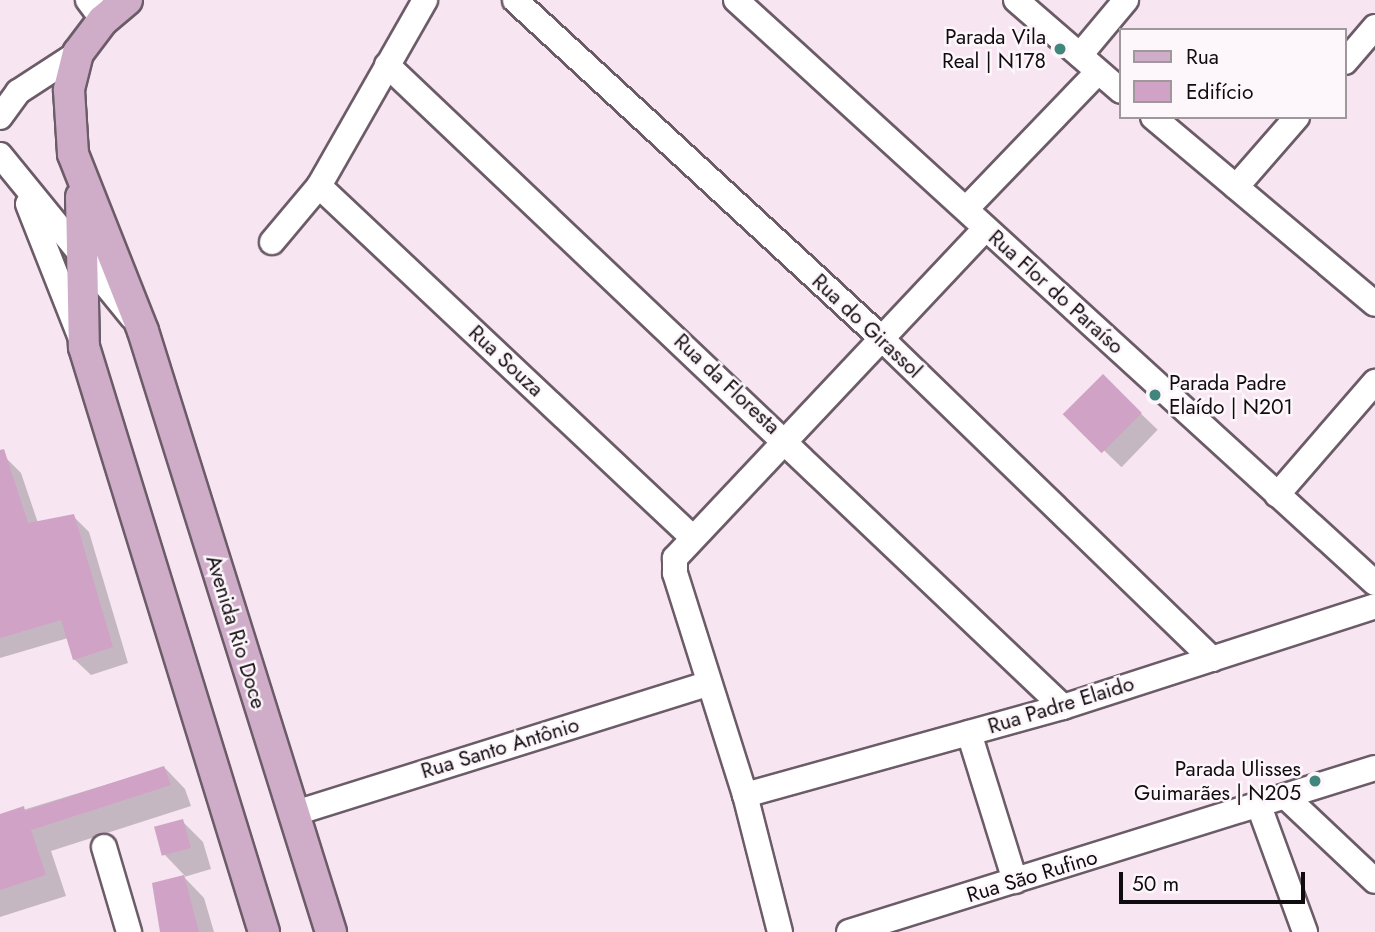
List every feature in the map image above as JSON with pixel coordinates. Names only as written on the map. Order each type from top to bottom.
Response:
[{"type":"main road","points":[[78,53],[96,10],[127,0]]},
{"type":"main road","name":"Avenida Rio Doce","points":[[78,53],[69,90],[68,124],[81,176],[143,331],[331,932]]},
{"type":"main road","name":"Avenida Rio Doce","points":[[81,176],[84,347],[264,932]]},
{"type":"street","points":[[272,242],[319,186],[425,0]]},
{"type":"street","name":"Rua do Girassol","points":[[515,0],[882,340],[1212,659]]},
{"type":"street","name":"Rua Flor do Paraíso","points":[[736,0],[1375,583]]},
{"type":"street","points":[[1016,0],[1120,90]]},
{"type":"street","points":[[965,209],[1089,63],[1126,0]]},
{"type":"street","points":[[1347,60],[1375,27]]},
{"type":"street","points":[[0,117],[18,92],[78,53]]},
{"type":"street","name":"Rua da Floresta","points":[[387,65],[789,442],[1063,706]]},
{"type":"street","points":[[1155,119],[1375,304]]},
{"type":"street","points":[[1236,187],[1295,119]]},
{"type":"street","name":"Avenida Rio Doce","points":[[0,155],[22,187],[83,256],[143,331]]},
{"type":"street","name":"Rua Souza","points":[[319,186],[685,545]]},
{"type":"street","name":"Avenida Rio Doce","points":[[22,187],[84,347]]},
{"type":"street","points":[[780,932],[745,795],[675,573],[685,545],[789,442],[986,229]]},
{"type":"street","points":[[1278,495],[1375,382]]},
{"type":"street","name":"Rua Padre Elaido","points":[[745,795],[1063,706],[1375,606]]},
{"type":"street","name":"Rua Santo Antônio","points":[[292,814],[709,682]]},
{"type":"street","points":[[969,733],[1015,881]]},
{"type":"street","name":"Rua São Rufino","points":[[849,932],[1375,768]]},
{"type":"street","points":[[1286,797],[1375,881]]},
{"type":"street","points":[[1259,806],[1305,932]]},
{"type":"street","points":[[104,847],[129,932]]},
{"type":"building","points":[[1103,374],[1142,413],[1102,453],[1063,414]]},
{"type":"building","points":[[4,449],[28,523],[74,514],[113,647],[73,660],[61,620],[0,638],[0,450]]},
{"type":"building","points":[[164,766],[171,785],[31,830],[46,875],[0,890],[0,814],[24,806],[25,811]]},
{"type":"building","points":[[183,819],[191,848],[162,856],[154,827]]},
{"type":"building","points":[[184,875],[199,932],[160,932],[152,883]]},
{"type":"place","name":"Parada Vila Real | N178","points":[[1060,49]]},
{"type":"place","name":"Parada Padre Elaído | N201","points":[[1155,395]]},
{"type":"place","name":"Parada Ulisses Guimarães | N205","points":[[1315,781]]}]
